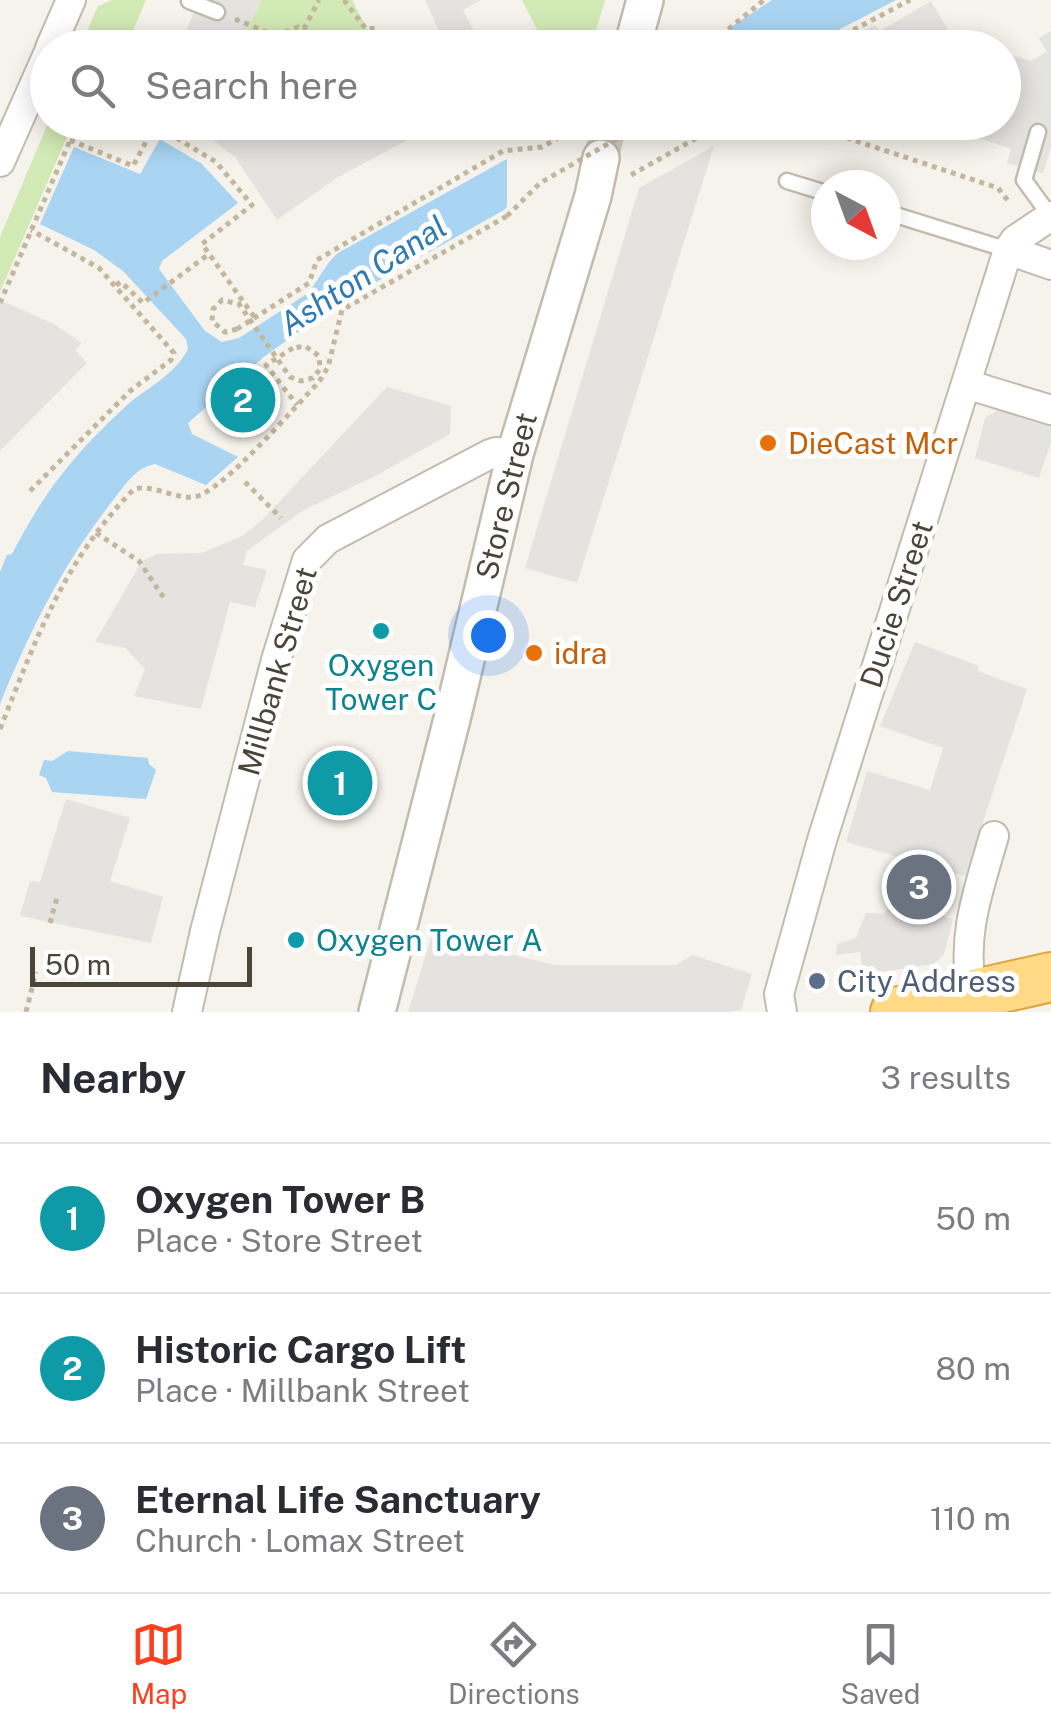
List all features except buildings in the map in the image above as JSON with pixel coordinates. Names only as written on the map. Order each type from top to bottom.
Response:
[{"type":"highway","points":[[894,1012],[1051,977]]},
{"type":"street","points":[[58,30],[72,0]]},
{"type":"street","points":[[637,30],[646,0]]},
{"type":"street","points":[[0,162],[30,94]]},
{"type":"street","name":"Store Street","points":[[376,1012],[452,720],[514,454],[593,196],[601,158]]},
{"type":"street","points":[[1045,220],[1015,240],[1008,250],[1051,264]]},
{"type":"street","name":"Ducie Street","points":[[782,1012],[779,994],[822,840],[1008,250]]},
{"type":"street","points":[[966,384],[1051,410]]},
{"type":"street","name":"Millbank Street","points":[[188,1012],[271,678],[307,560],[328,539],[490,454],[514,454]]},
{"type":"street","points":[[972,994],[966,967],[967,936],[994,836]]},
{"type":"lane","points":[[190,0],[216,12]]},
{"type":"lane","points":[[1038,132],[1024,180],[1045,220]]},
{"type":"lane","points":[[787,181],[811,188]]},
{"type":"lane","points":[[901,217],[1008,250]]},
{"type":"path","points":[[288,30],[304,29],[319,0]]},
{"type":"path","points":[[344,0],[366,29],[376,28]]},
{"type":"path","points":[[725,30],[764,0]]},
{"type":"path","points":[[853,30],[910,0]]},
{"type":"path","points":[[216,12],[262,30]]},
{"type":"path","points":[[0,303],[70,140],[133,166],[146,140]]},
{"type":"path","points":[[179,140],[216,162],[252,205],[202,244],[255,318]]},
{"type":"path","points":[[296,405],[266,365],[293,348],[310,348],[319,356],[320,368],[313,378],[301,382],[290,377],[239,304],[222,300],[213,308],[212,321],[225,332],[237,329],[255,318],[309,283],[317,260],[508,151],[542,147],[554,140]]},
{"type":"path","points":[[0,729],[46,614],[96,534],[138,487],[193,497],[236,473],[328,367],[342,310],[507,216],[540,183],[615,140]]},
{"type":"path","points":[[593,196],[693,140]]},
{"type":"path","points":[[853,140],[998,188],[1045,220]]},
{"type":"path","points":[[30,230],[77,254],[143,303],[209,254]]},
{"type":"path","points":[[30,490],[130,391],[171,360],[172,347],[119,284]]},
{"type":"path","points":[[246,482],[281,518]]},
{"type":"path","points":[[96,534],[139,560],[166,601]]},
{"type":"path","points":[[50,923],[57,897]]},
{"type":"path","points":[[26,1012],[36,972]]},
{"type":"green space","points":[[112,0],[146,0],[133,30],[87,30],[98,6]]},
{"type":"green space","points":[[261,0],[352,0],[368,30],[247,30]]},
{"type":"green space","points":[[522,0],[605,0],[596,30],[537,30]]},
{"type":"green space","points":[[41,140],[66,140],[0,292],[0,237]]},
{"type":"shaded area","points":[[199,0],[261,0],[247,30],[186,30]]},
{"type":"shaded area","points":[[425,0],[481,0],[463,10],[473,30],[439,30]]},
{"type":"shaded area","points":[[931,1],[948,30],[882,30]]},
{"type":"shaded area","points":[[1051,31],[1051,147],[1043,173],[1007,163],[1011,149],[984,140],[1021,140],[1021,58],[1031,61],[1047,52],[1039,38]]},
{"type":"shaded area","points":[[212,140],[407,140],[338,177],[277,220],[235,157]]},
{"type":"shaded area","points":[[714,146],[577,583],[525,568],[639,188]]},
{"type":"shaded area","points":[[0,300],[54,324],[82,343],[75,350],[87,363],[0,451]]},
{"type":"shaded area","points":[[387,387],[451,406],[450,434],[302,511],[247,551],[243,565],[267,570],[255,607],[230,602],[201,709],[134,696],[145,669],[125,648],[95,642],[142,561],[157,554],[202,553],[242,536],[261,521]]},
{"type":"shaded area","points":[[1001,408],[1051,425],[1051,442],[1039,478],[975,458],[985,418]]},
{"type":"shaded area","points":[[915,642],[1027,689],[965,876],[846,842],[867,771],[930,790],[943,748],[880,726]]},
{"type":"shaded area","points":[[66,799],[130,818],[110,881],[163,897],[151,943],[20,916],[30,881],[40,882]]},
{"type":"shaded area","points":[[905,906],[953,919],[944,954],[934,964],[864,979],[860,952],[836,955],[837,944],[856,938],[866,913],[884,914],[888,907],[903,911]]},
{"type":"shaded area","points":[[432,935],[554,965],[676,965],[692,955],[752,974],[741,1010],[730,1012],[408,1012]]},
{"type":"water","points":[[772,0],[896,0],[838,30],[728,30]]},
{"type":"water","name":"Ashton Canal","points":[[162,140],[202,164],[238,203],[162,261],[159,269],[205,331],[222,342],[239,338],[305,295],[338,253],[505,160],[522,154],[530,182],[504,210],[339,303],[265,356],[188,423],[192,434],[238,457],[206,485],[155,464],[132,477],[64,572],[0,704],[0,572],[7,555],[12,554],[36,511],[75,458],[125,407],[176,366],[188,349],[186,339],[123,271],[94,250],[40,224],[74,147],[140,174]]},
{"type":"water","points":[[68,751],[148,758],[156,770],[146,799],[52,792],[46,778],[39,775],[44,760],[52,761]]},
{"type":"pier","points":[[549,140],[610,140],[533,186],[507,215],[507,154]]},
{"type":"tunnel","points":[[601,158],[606,140]]},
{"type":"place","name":"Historic Cargo Lift","points":[[243,400]]},
{"type":"place","name":"DieCast Mcr","points":[[768,443]]},
{"type":"place","name":"Oxygen Tower C","points":[[381,631]]},
{"type":"place","name":"idra","points":[[534,653]]},
{"type":"place","name":"Oxygen Tower B","points":[[340,783]]},
{"type":"place","name":"Eternal Life Sanctuary","points":[[919,887]]},
{"type":"place","name":"Oxygen Tower A","points":[[296,940]]},
{"type":"place","name":"City Address","points":[[817,981]]}]
